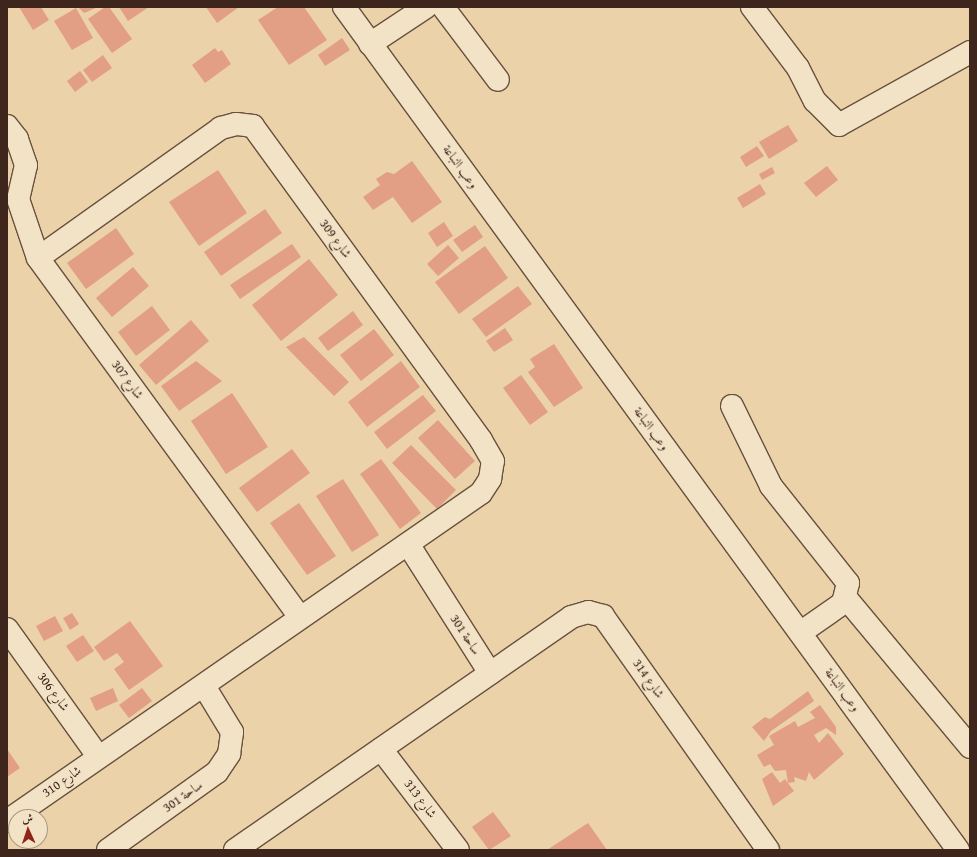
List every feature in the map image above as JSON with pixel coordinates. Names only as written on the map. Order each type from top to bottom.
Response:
[{"type":"street","name":"وعب النباعة","points":[[344,7],[958,850]]},
{"type":"street","points":[[370,44],[426,7]]},
{"type":"street","points":[[442,7],[498,80]]},
{"type":"street","points":[[752,7],[798,68],[815,101],[839,126],[970,52]]},
{"type":"street","name":"شارع 309","points":[[38,258],[221,128],[236,124],[253,126],[481,440],[493,461],[490,479],[480,493],[408,544]]},
{"type":"street","name":"شارع 307","points":[[7,126],[17,139],[26,165],[18,198],[38,258],[300,617]]},
{"type":"street","points":[[732,406],[771,486],[845,576],[846,598],[970,747]]},
{"type":"street","points":[[98,756],[204,686],[300,617],[408,544]]},
{"type":"street","name":"ساحة 301","points":[[408,544],[490,673]]},
{"type":"street","points":[[800,633],[846,598]]},
{"type":"street","name":"شارع 314","points":[[490,673],[571,617],[588,612],[603,616],[768,850]]},
{"type":"street","name":"شارع 306","points":[[7,629],[98,756]]},
{"type":"street","points":[[235,850],[490,673]]},
{"type":"street","name":"ساحة 301","points":[[108,850],[217,772],[229,754],[232,732],[204,686]]},
{"type":"street","name":"شارع 313","points":[[381,749],[458,850]]},
{"type":"street","name":"شارع 310","points":[[7,821],[98,756]]},
{"type":"building","points":[[19,7],[41,7],[49,20],[33,30]]},
{"type":"building","points":[[78,7],[98,7],[84,13]]},
{"type":"building","points":[[105,7],[109,7],[132,39],[112,53],[88,19]]},
{"type":"building","points":[[119,7],[149,7],[128,21]]},
{"type":"building","points":[[206,7],[239,7],[217,23]]},
{"type":"building","points":[[278,7],[304,7],[327,40],[289,65],[258,20]]},
{"type":"building","points":[[76,8],[93,38],[72,50],[54,21]]},
{"type":"building","points":[[342,38],[350,50],[325,66],[318,55]]},
{"type":"building","points":[[215,48],[218,52],[222,50],[231,64],[205,83],[192,65]]},
{"type":"building","points":[[103,55],[112,68],[92,82],[83,70]]},
{"type":"building","points":[[80,71],[88,82],[75,92],[67,81]]},
{"type":"building","points":[[788,125],[798,141],[769,159],[759,142]]},
{"type":"building","points":[[757,146],[764,156],[746,167],[740,157]]},
{"type":"building","points":[[412,161],[442,202],[412,223],[393,197],[373,210],[363,197],[380,185],[376,179],[387,172],[394,174]]},
{"type":"building","points":[[827,166],[838,180],[816,197],[804,183]]},
{"type":"building","points":[[772,167],[775,173],[762,180],[759,174]]},
{"type":"building","points":[[218,170],[247,213],[199,246],[169,202]]},
{"type":"building","points":[[760,184],[766,194],[743,208],[737,198]]},
{"type":"building","points":[[265,209],[282,233],[221,276],[204,252]]},
{"type":"building","points":[[444,222],[453,236],[437,247],[428,233]]},
{"type":"building","points":[[475,225],[483,237],[462,252],[453,240]]},
{"type":"building","points":[[116,228],[134,254],[86,289],[67,263]]},
{"type":"building","points":[[292,244],[301,257],[240,299],[230,285]]},
{"type":"building","points":[[448,245],[459,258],[438,276],[427,264]]},
{"type":"building","points":[[485,246],[508,278],[459,314],[435,282]]},
{"type":"building","points":[[309,259],[338,295],[281,341],[252,305]]},
{"type":"building","points":[[133,267],[149,286],[112,317],[96,298]]},
{"type":"building","points":[[518,286],[532,304],[486,337],[472,319]]},
{"type":"building","points":[[152,306],[170,330],[136,356],[118,332]]},
{"type":"building","points":[[353,311],[363,325],[328,351],[318,338]]},
{"type":"building","points":[[191,320],[209,341],[156,385],[139,365]]},
{"type":"building","points":[[505,328],[513,340],[494,352],[486,341]]},
{"type":"building","points":[[374,329],[394,355],[361,381],[340,355]]},
{"type":"building","points":[[304,337],[349,382],[334,396],[286,347]]},
{"type":"building","points":[[554,344],[583,388],[554,407],[528,372],[535,367],[530,359]]},
{"type":"building","points":[[196,361],[222,381],[179,411],[161,386]]},
{"type":"building","points":[[401,361],[420,387],[367,427],[348,402]]},
{"type":"building","points":[[521,375],[548,412],[530,425],[503,388]]},
{"type":"building","points":[[232,393],[268,447],[226,474],[191,421]]},
{"type":"building","points":[[423,395],[436,411],[387,449],[374,432]]},
{"type":"building","points":[[438,420],[475,461],[455,479],[418,438]]},
{"type":"building","points":[[411,445],[456,490],[437,509],[392,463]]},
{"type":"building","points":[[292,449],[310,473],[257,512],[239,488]]},
{"type":"building","points":[[381,459],[421,513],[400,529],[360,474]]},
{"type":"building","points":[[343,479],[379,535],[352,552],[316,496]]},
{"type":"building","points":[[299,503],[336,556],[307,575],[270,523]]},
{"type":"building","points":[[72,613],[79,624],[70,630],[63,618]]},
{"type":"building","points":[[55,616],[63,631],[44,641],[36,626]]},
{"type":"building","points":[[130,621],[163,666],[129,690],[114,669],[124,662],[117,653],[104,661],[94,647]]},
{"type":"building","points":[[83,635],[94,651],[77,662],[66,646]]},
{"type":"building","points":[[113,688],[118,701],[96,711],[90,698]]},
{"type":"building","points":[[142,688],[152,701],[129,718],[119,705]]},
{"type":"building","points":[[808,691],[814,701],[771,731],[764,741],[752,727],[765,717],[770,719]]},
{"type":"building","points":[[820,705],[836,727],[836,735],[826,728],[814,735],[819,743],[828,733],[844,754],[814,780],[809,772],[806,781],[794,777],[795,782],[788,783],[786,770],[775,771],[770,764],[764,767],[757,755],[774,745],[769,736],[795,721],[798,727],[815,718],[810,712]]},
{"type":"building","points":[[7,749],[20,768],[7,777]]},
{"type":"building","points":[[772,772],[780,783],[785,779],[794,791],[773,806],[762,779]]},
{"type":"building","points":[[493,812],[511,836],[489,850],[472,827]]},
{"type":"building","points":[[588,823],[607,850],[547,850]]}]
